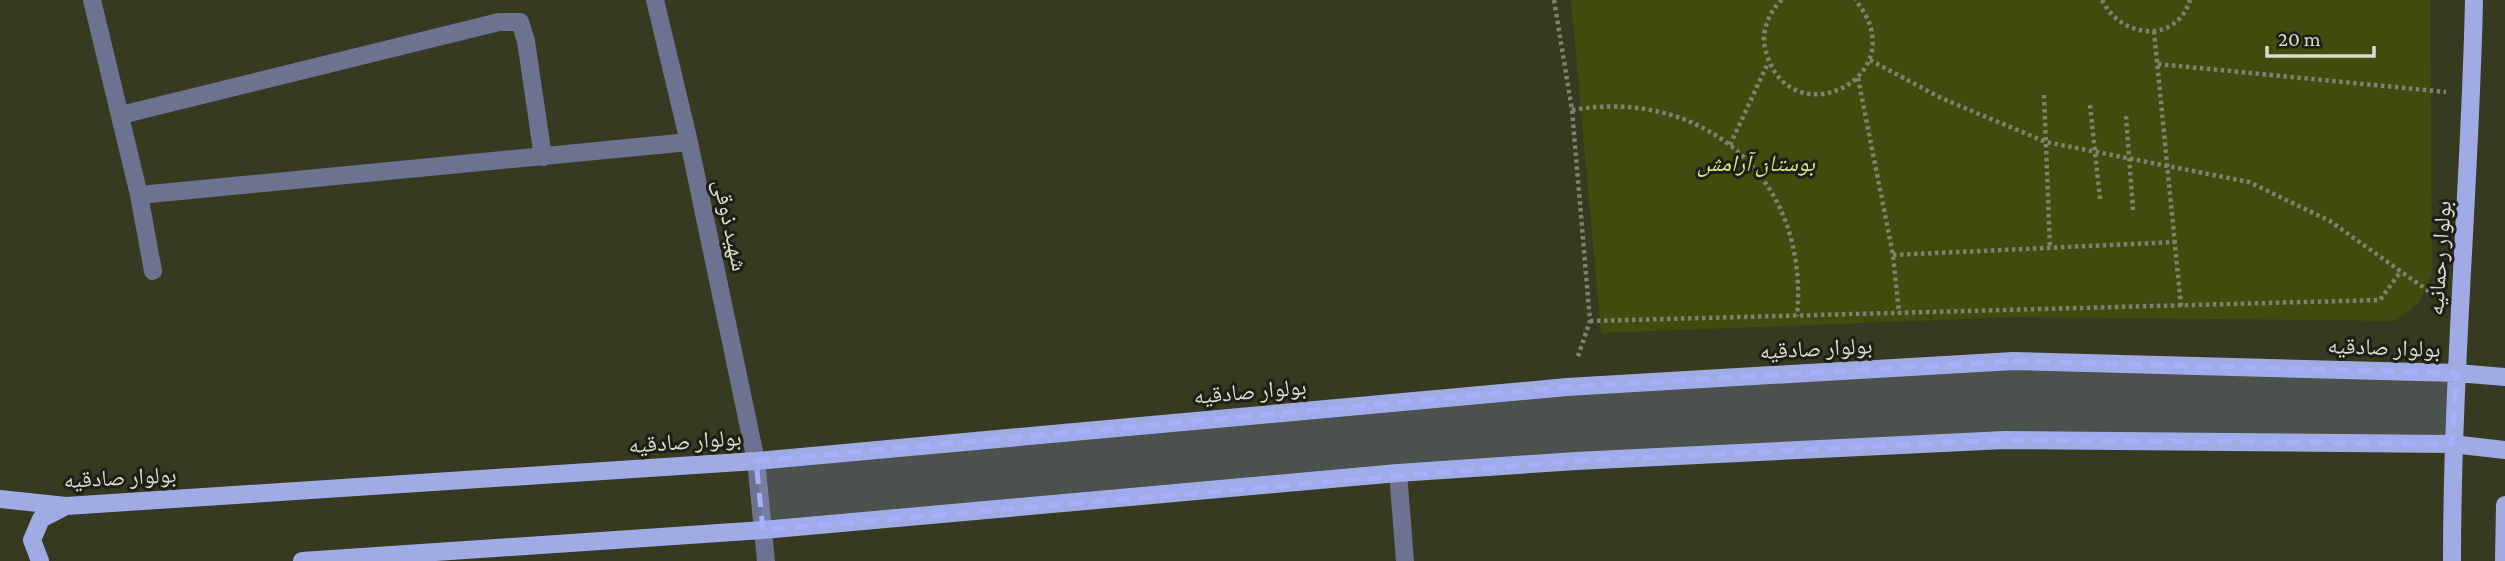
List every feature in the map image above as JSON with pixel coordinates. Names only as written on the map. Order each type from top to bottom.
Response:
[{"type":"main road","name":"بولوار رحمانیه","points":[[2452,561],[2452,444],[2472,95],[2474,0]]},
{"type":"main road","name":"بولوار صادقیه","points":[[0,499],[66,506],[756,461],[1567,387],[2013,361],[2457,373],[2505,377]]},
{"type":"main road","points":[[302,561],[763,530],[1398,473],[1576,461],[2005,440],[2452,444],[2505,450]]},
{"type":"main road","points":[[2504,561],[2505,505]]},
{"type":"main road","points":[[40,561],[32,540],[41,519],[66,506]]},
{"type":"street","points":[[92,0],[121,115],[153,271]]},
{"type":"street","name":"شهید ذوقی","points":[[655,0],[689,142],[756,461],[766,561]]},
{"type":"street","points":[[121,115],[499,22],[520,22],[526,41],[543,157]]},
{"type":"street","points":[[139,195],[689,142]]},
{"type":"street","points":[[1398,473],[1405,561]]},
{"type":"path","points":[[1554,0],[1572,110],[1590,321],[1567,387]]},
{"type":"path","points":[[1782,0],[1767,20],[1763,41],[1768,63],[1780,80],[1798,92],[1820,96],[1841,91],[1858,78],[1870,60],[1873,39],[1868,18],[1855,0]]},
{"type":"path","points":[[2102,0],[2116,21],[2128,28],[2154,31],[2168,26],[2180,17],[2189,0]]},
{"type":"path","points":[[2154,31],[2181,306]]},
{"type":"path","points":[[1870,60],[1941,97],[2046,142],[2095,154],[2168,165],[2249,182],[2330,221],[2460,314]]},
{"type":"path","points":[[1730,145],[1768,63]]},
{"type":"path","points":[[2158,64],[2472,95]]},
{"type":"path","points":[[1858,78],[1893,255],[1899,313]]},
{"type":"path","points":[[2044,94],[2050,248]]},
{"type":"path","points":[[1572,110],[1613,105],[1654,109],[1707,129],[1750,163],[1781,208],[1797,261],[1797,316]]},
{"type":"path","points":[[2090,105],[2100,199]]},
{"type":"path","points":[[2126,116],[2133,210]]},
{"type":"path","points":[[1893,255],[2175,242]]},
{"type":"path","points":[[1590,321],[2379,300],[2401,271]]},
{"type":"highlighted area","points":[[2013,361],[2457,373],[2452,444],[2005,440],[1576,461],[763,530],[756,461],[1140,425],[1567,387]]},
{"type":"green space","name":"بوستان آرامش","points":[[1571,0],[2430,0],[2432,274],[2419,302],[2395,321],[2019,317],[1601,333]]}]
